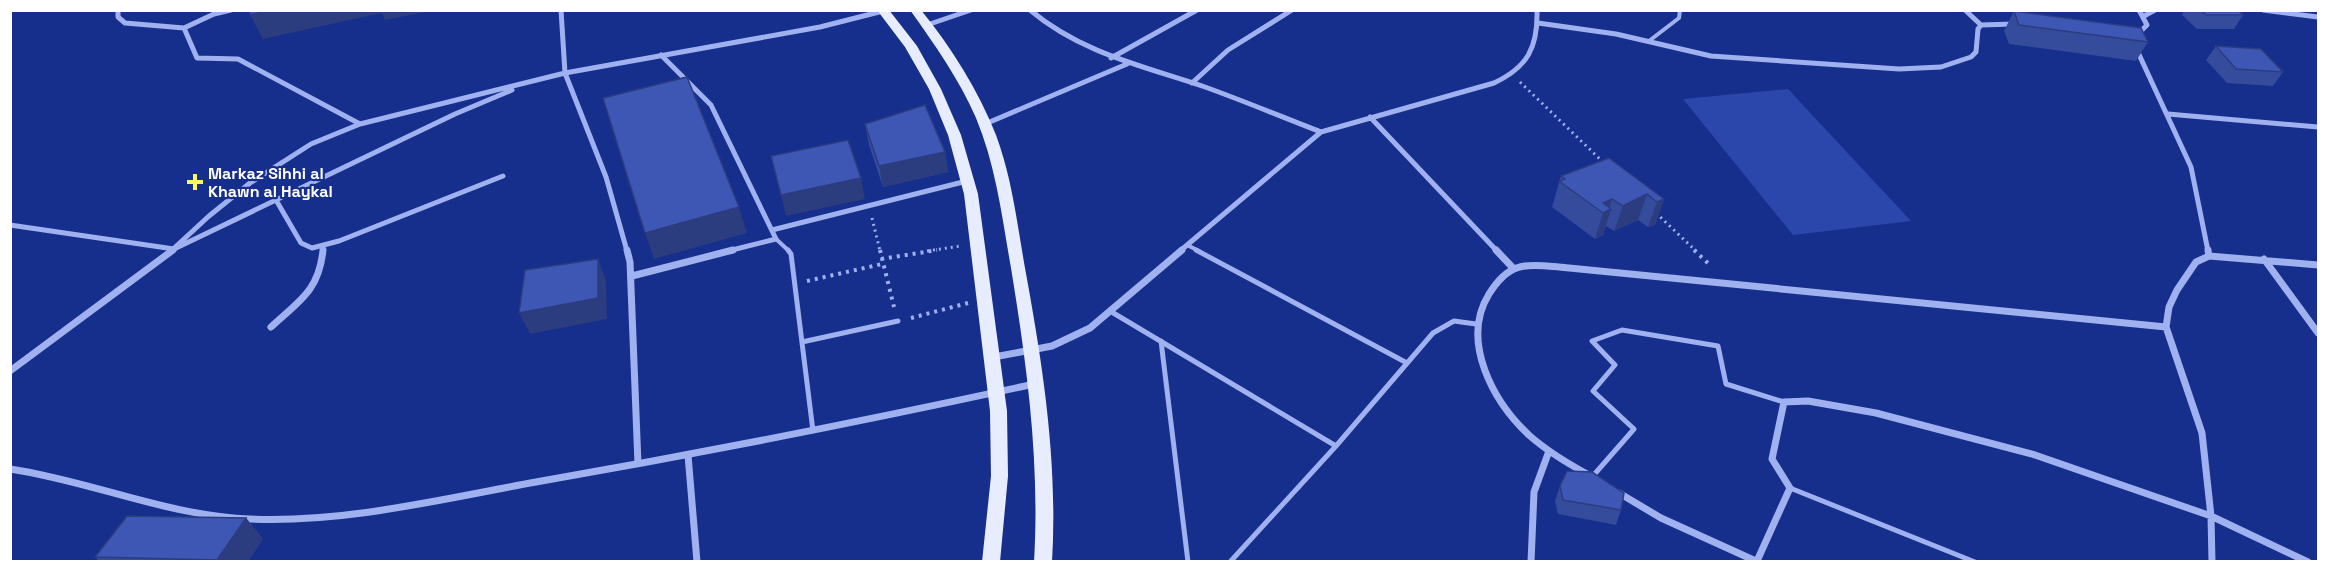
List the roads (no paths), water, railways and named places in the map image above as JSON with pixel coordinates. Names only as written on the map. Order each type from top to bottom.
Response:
[{"type":"main road","points":[[915,10],[965,83],[984,124],[1001,175],[1033,352],[1044,433],[1046,480],[1043,561]]},
{"type":"main road","points":[[883,11],[912,47],[924,69],[957,142],[968,180],[983,299],[998,392],[1000,474],[991,561]]},
{"type":"street","points":[[118,10],[118,17],[125,23],[184,28],[214,14],[231,10]]},
{"type":"street","points":[[561,10],[565,73],[606,177],[627,248],[632,276],[638,464]]},
{"type":"street","points":[[927,25],[971,10]]},
{"type":"street","points":[[1030,10],[1076,43],[1111,58],[1192,82],[1321,132]]},
{"type":"street","points":[[1111,58],[1197,10]]},
{"type":"street","points":[[1192,82],[1228,50],[1292,10]]},
{"type":"street","points":[[1965,10],[1981,25]]},
{"type":"street","points":[[2139,10],[2147,25],[2132,39],[2168,114],[2196,183],[2209,256]]},
{"type":"street","points":[[2144,16],[2155,10]]},
{"type":"street","points":[[2263,10],[2319,18]]},
{"type":"street","points":[[10,371],[174,249],[223,204],[250,183],[312,144],[360,124],[565,73],[820,27],[883,11]]},
{"type":"street","points":[[993,357],[1033,352],[1072,338],[1090,328],[1321,132],[1494,83],[1512,75],[1522,65],[1534,45],[1538,23],[1535,11]]},
{"type":"street","points":[[1538,23],[1649,41],[1695,53],[1875,68],[1941,67],[1971,57],[1976,52],[1978,29],[1981,25]]},
{"type":"street","points":[[1981,25],[1996,23],[2024,26]]},
{"type":"street","points":[[184,28],[197,58],[238,59],[360,124]]},
{"type":"street","points":[[632,276],[776,239],[711,105],[661,55]]},
{"type":"street","points":[[984,124],[1127,64]]},
{"type":"street","points":[[10,225],[174,249],[482,102],[538,80]]},
{"type":"street","points":[[2168,114],[2319,127]]},
{"type":"street","points":[[1370,117],[1513,268]]},
{"type":"street","points":[[276,200],[301,243],[312,248],[323,247],[503,176]]},
{"type":"street","points":[[772,230],[968,180]]},
{"type":"street","points":[[271,327],[311,289],[321,270],[323,247]]},
{"type":"street","points":[[2212,561],[2211,516],[2202,434],[2166,327],[2169,307],[2177,290],[2196,262],[2209,256],[2319,265]]},
{"type":"street","points":[[2265,259],[2319,333]]},
{"type":"street","points":[[1601,482],[1536,442],[1515,420],[1486,375],[1476,324],[1481,308],[1496,281],[1513,268],[1559,267],[2166,327]]},
{"type":"street","points":[[10,469],[64,476],[188,512],[216,517],[285,519],[372,510],[688,455],[1038,383]]},
{"type":"street","points":[[1611,488],[1661,518],[1758,561],[1790,488],[1772,459],[1784,402],[1808,401],[1876,413],[2035,455],[2211,516],[2308,561]]},
{"type":"street","points":[[1531,561],[1531,494],[1536,475],[1549,451]]},
{"type":"street","points":[[688,455],[697,561]]},
{"type":"lane","points":[[1649,41],[1679,18],[1680,10]]},
{"type":"lane","points":[[776,239],[786,246],[791,254],[813,431]]},
{"type":"lane","points":[[1189,246],[1407,363]]},
{"type":"lane","points":[[1110,311],[1336,446]]},
{"type":"lane","points":[[802,342],[898,321]]},
{"type":"lane","points":[[1230,561],[1336,446],[1433,333],[1455,321],[1476,324]]},
{"type":"lane","points":[[1592,477],[1634,429],[1593,391],[1615,365],[1592,340],[1622,330],[1718,346],[1725,384],[1784,402]]},
{"type":"lane","points":[[1161,341],[1188,561]]},
{"type":"lane","points":[[1790,488],[1975,561]]},
{"type":"place","name":"Markaz Sihhi al Khawn al Haykal","points":[[195,182]]}]
